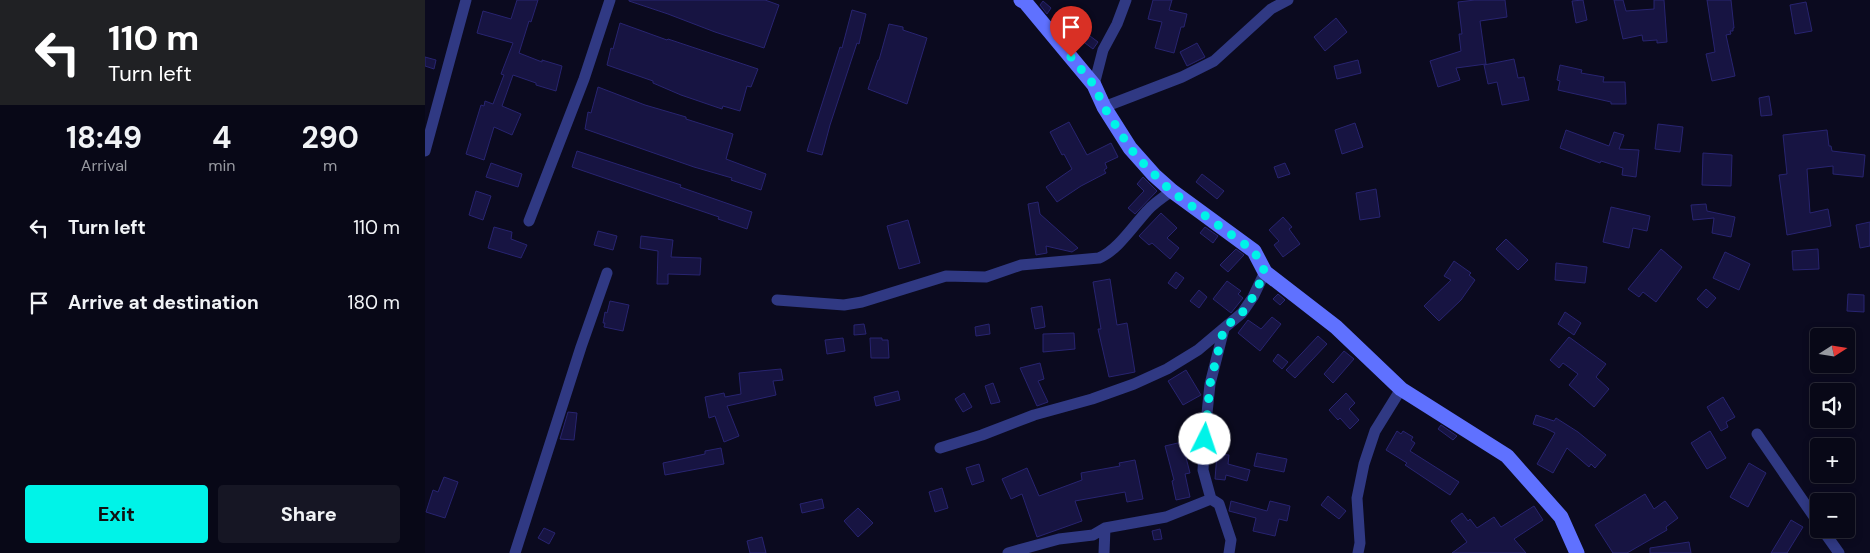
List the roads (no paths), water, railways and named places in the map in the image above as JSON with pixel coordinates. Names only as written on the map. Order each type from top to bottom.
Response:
[{"type":"street","points":[[425,151],[467,0]]},
{"type":"street","points":[[529,221],[584,79],[611,0]]},
{"type":"street","points":[[1021,0],[1049,29],[1094,85],[1104,107],[1130,148],[1154,175],[1171,191],[1254,251],[1265,272],[1336,327],[1401,389],[1507,456],[1561,516],[1577,553]]},
{"type":"street","points":[[1094,85],[1103,50],[1117,24],[1126,0]]},
{"type":"street","points":[[1104,107],[1182,77],[1214,61],[1271,9],[1288,0]]},
{"type":"street","points":[[777,300],[844,305],[862,302],[946,276],[986,277],[1021,265],[1099,258],[1105,256],[1149,209],[1171,191]]},
{"type":"street","points":[[940,448],[1133,384],[1167,369],[1197,350],[1242,313],[1253,297],[1265,272]]},
{"type":"street","points":[[515,553],[578,356],[607,273]]},
{"type":"street","points":[[1224,328],[1210,384],[1203,470],[1211,499],[1219,504],[1231,540],[1229,553]]},
{"type":"street","points":[[1358,553],[1360,543],[1357,498],[1364,464],[1375,432],[1401,389]]},
{"type":"street","points":[[1757,434],[1810,511]]},
{"type":"street","points":[[1008,553],[1059,539],[1093,535],[1105,528],[1166,517],[1211,499]]},
{"type":"street","points":[[1104,553],[1105,528]]},
{"type":"street","points":[[1828,538],[1839,553]]}]
